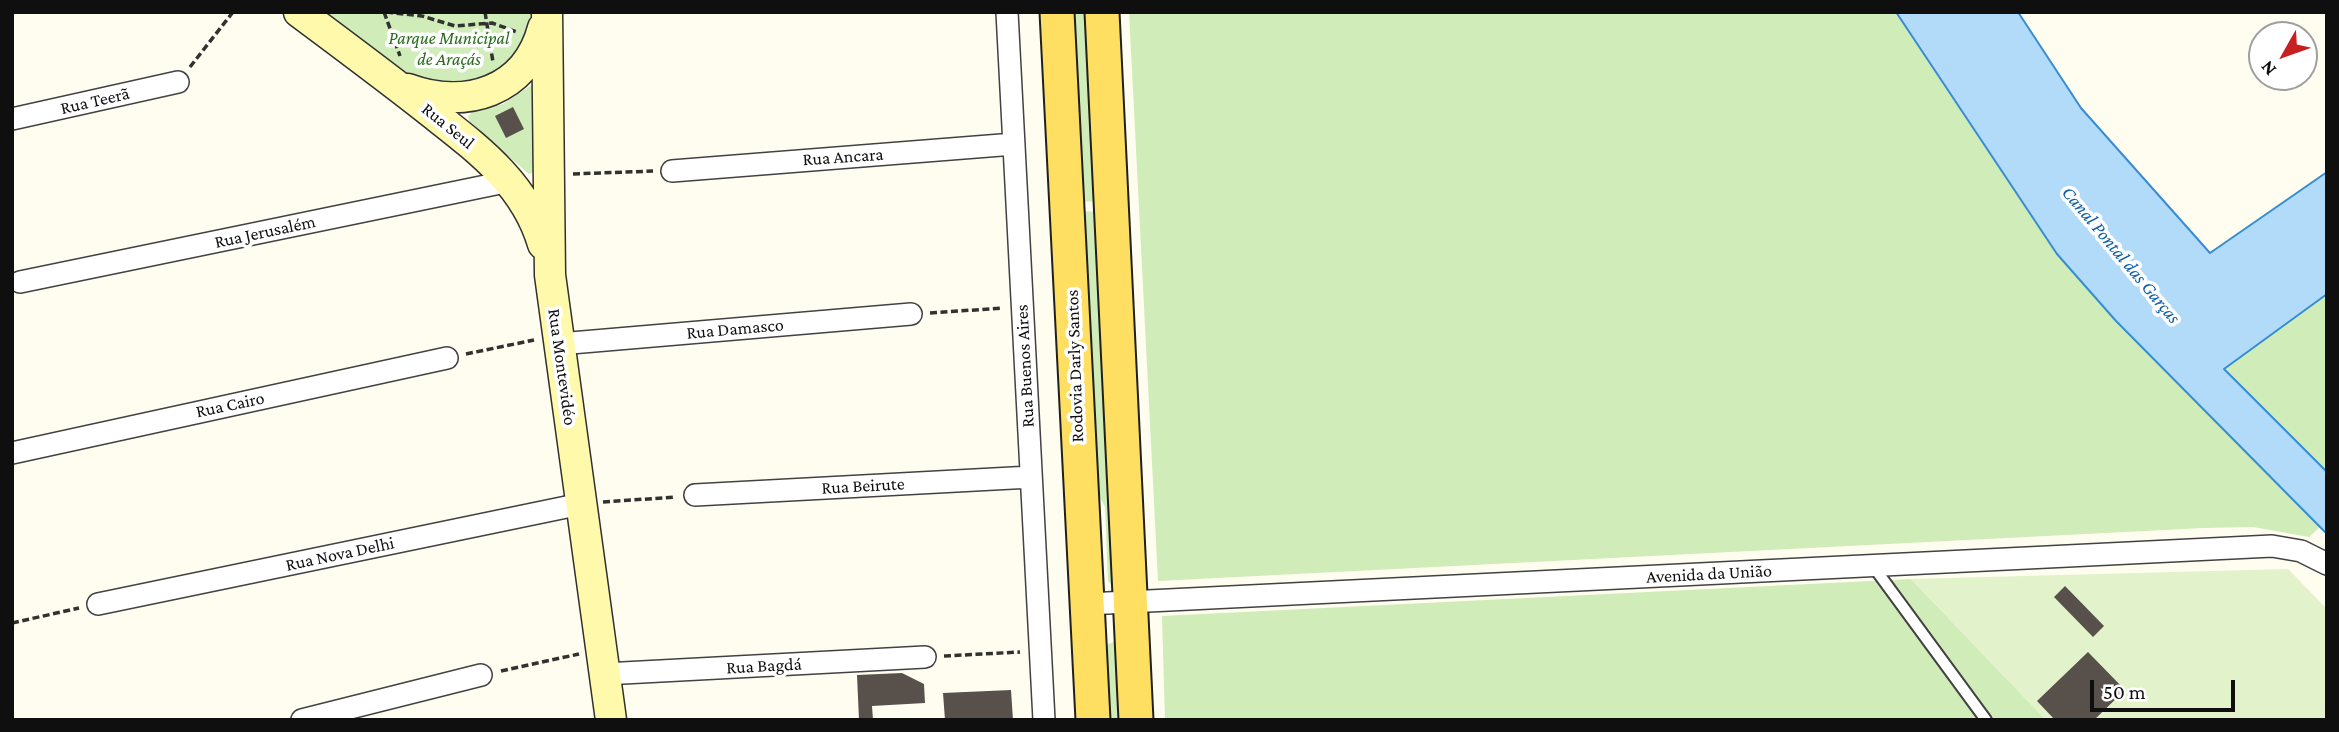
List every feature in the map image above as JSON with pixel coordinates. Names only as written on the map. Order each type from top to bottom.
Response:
[{"type":"main road","name":"Rodovia Darly Santos","points":[[1057,12],[1093,720]]},
{"type":"main road","points":[[1102,12],[1136,720]]},
{"type":"street","name":"Rua Seul","points":[[299,12],[397,71],[510,181],[533,218],[550,275]]},
{"type":"street","points":[[397,71],[426,95],[444,98],[491,92],[506,84],[526,63],[541,35],[547,12]]},
{"type":"street","name":"Rua Montevidéo","points":[[547,12],[550,275],[611,720]]},
{"type":"street","name":"Rua Buenos Aires","points":[[1007,12],[1044,720]]},
{"type":"street","name":"Rua Teerã","points":[[12,119],[178,82]]},
{"type":"street","name":"Rua Ancara","points":[[672,171],[1014,144]]},
{"type":"street","name":"Rua Jerusalém","points":[[20,282],[510,181]]},
{"type":"street","name":"Rua Damasco","points":[[559,340],[911,314]]},
{"type":"street","name":"Rua Cairo","points":[[12,453],[447,358]]},
{"type":"street","name":"Rua Beirute","points":[[695,495],[1031,477]]},
{"type":"street","name":"Rua Nova Delhi","points":[[99,604],[581,504]]},
{"type":"street","name":"Avenida da União","points":[[1087,604],[2272,546],[2301,551],[2327,564]]},
{"type":"street","name":"Rua Bagdá","points":[[603,662],[925,657]]},
{"type":"street","points":[[302,720],[481,675]]},
{"type":"lane","points":[[1873,566],[1986,720]]},
{"type":"path","points":[[178,82],[233,12]]},
{"type":"path","points":[[397,71],[385,12],[422,16],[455,26],[486,23],[522,34]]},
{"type":"path","points":[[485,12],[496,70]]},
{"type":"path","points":[[549,175],[672,171]]},
{"type":"path","points":[[911,314],[1022,307]]},
{"type":"path","points":[[447,358],[559,340]]},
{"type":"path","points":[[581,504],[695,495]]},
{"type":"path","points":[[12,623],[99,604]]},
{"type":"path","points":[[925,657],[1039,651]]},
{"type":"path","points":[[481,675],[603,662]]},
{"type":"green space","name":"Parque Municipal de Araçás","points":[[321,12],[532,12],[523,45],[499,74],[459,85],[413,77]]},
{"type":"green space","points":[[1070,12],[1090,12],[1100,201],[1079,202]]},
{"type":"green space","points":[[1129,12],[1896,12],[2057,254],[2116,322],[2320,527],[2309,537],[2253,527],[2204,528],[1158,581]]},
{"type":"green space","points":[[533,84],[536,171],[529,174],[470,123],[468,117],[472,112],[503,104]]},
{"type":"green space","points":[[1100,211],[1116,590],[1108,581],[1105,507],[1093,484],[1079,212]]},
{"type":"green space","points":[[2327,294],[2327,472],[2224,369]]},
{"type":"green space","points":[[2288,569],[2327,609],[2327,720],[2046,720],[1911,579]]},
{"type":"green space","points":[[1911,579],[2046,720],[1165,720],[1162,616]]},
{"type":"green space","points":[[1116,641],[1120,720],[1103,720],[1103,646]]},
{"type":"water","name":"Canal Pontal das Garças","points":[[1896,12],[2018,12],[2081,108],[2210,253],[2327,172],[2327,294],[2224,369],[2327,472],[2327,534],[2116,321],[2057,254]]},
{"type":"building","points":[[513,107],[524,129],[506,138],[495,116]]},
{"type":"building","points":[[2065,586],[2104,626],[2093,637],[2054,597]]},
{"type":"building","points":[[2088,652],[2125,690],[2094,720],[2055,720],[2037,701]]},
{"type":"building","points":[[902,673],[924,684],[925,703],[872,706],[873,720],[859,720],[857,675]]},
{"type":"building","points":[[1011,690],[1013,720],[945,720],[943,693]]}]
